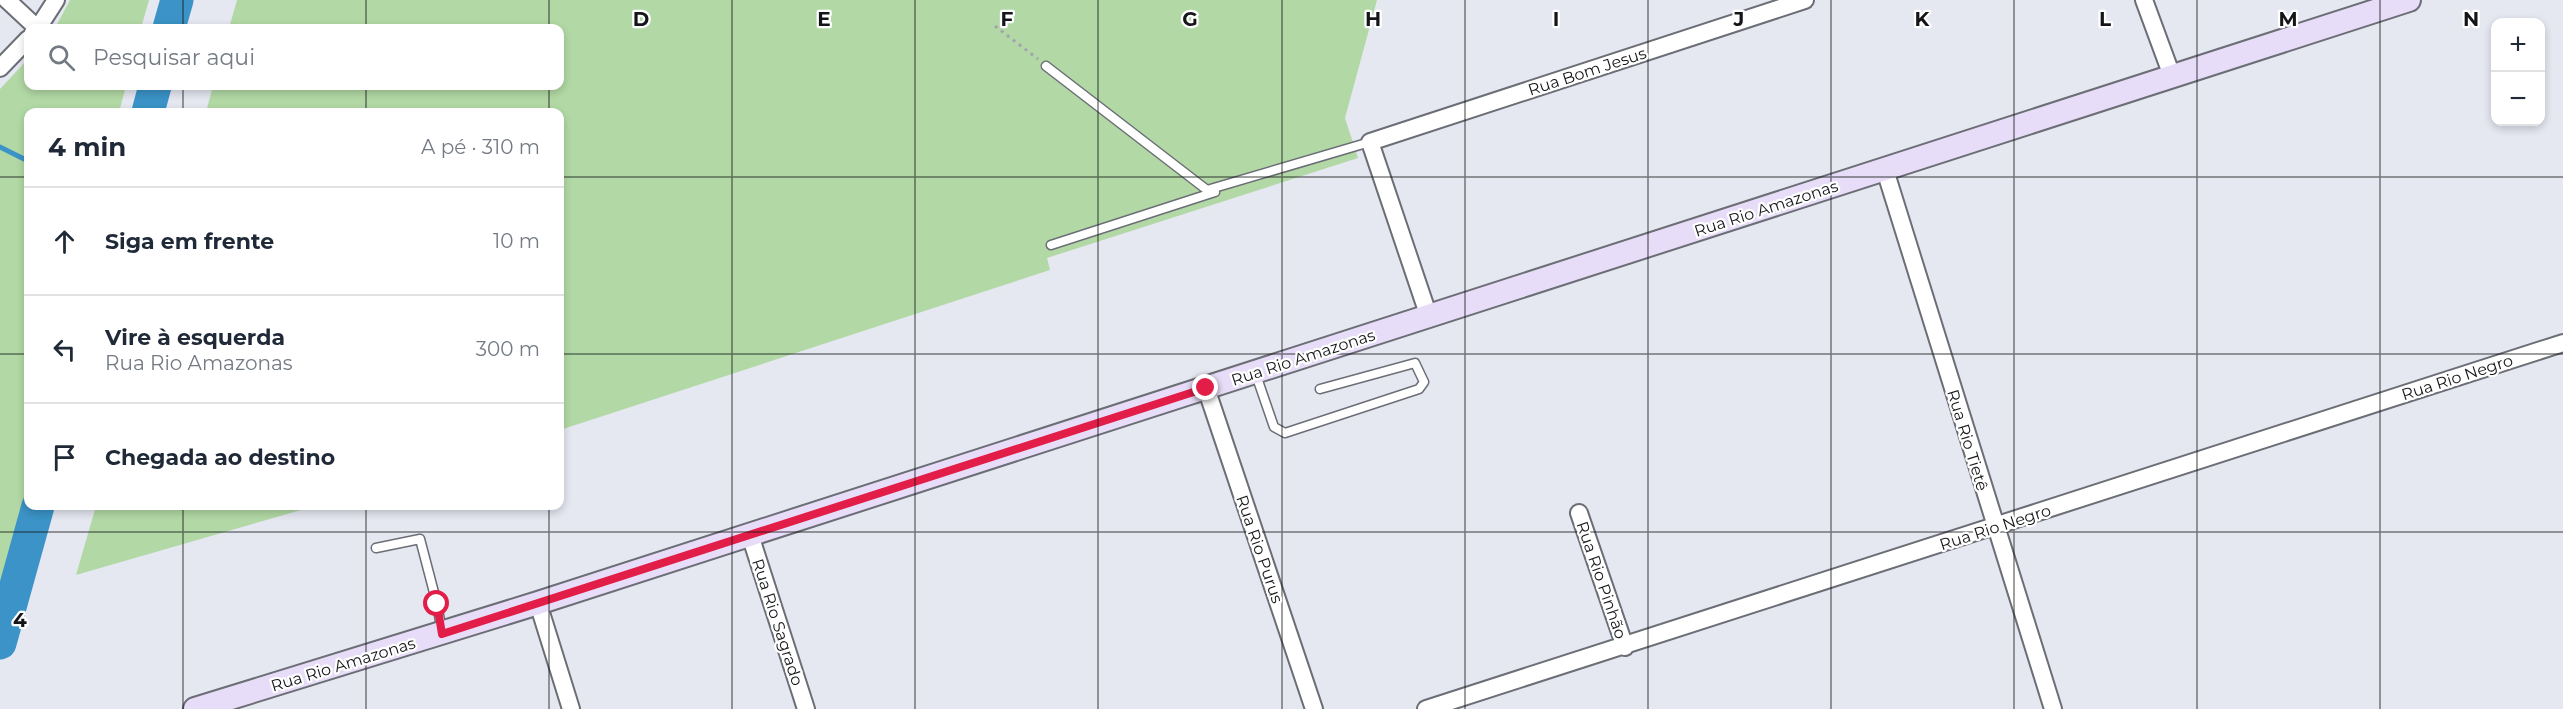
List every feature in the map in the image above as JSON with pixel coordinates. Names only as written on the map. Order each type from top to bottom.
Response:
[{"type":"main road","name":"Rua Rio Amazonas","points":[[195,709],[442,634],[2409,0]]},
{"type":"street","points":[[7,0],[34,24]]},
{"type":"street","points":[[41,24],[56,0]]},
{"type":"street","name":"Rua Bom Jesus","points":[[1370,142],[1805,0]]},
{"type":"street","points":[[2144,0],[2172,76]]},
{"type":"street","points":[[0,68],[24,43]]},
{"type":"street","points":[[1370,142],[1429,317]]},
{"type":"street","name":"Rua Rio Tietê","points":[[1885,170],[2053,709]]},
{"type":"street","name":"Rua Rio Negro","points":[[1426,709],[1625,647],[2563,342]]},
{"type":"street","name":"Rua Rio Purus","points":[[1206,388],[1314,709]]},
{"type":"street","name":"Rua Rio Pinhão","points":[[1579,513],[1625,647]]},
{"type":"street","name":"Rua Rio Sagrado","points":[[750,535],[806,709]]},
{"type":"street","points":[[538,603],[571,709]]},
{"type":"lane","points":[[1046,66],[1207,190],[1370,142]]},
{"type":"lane","points":[[1051,245],[1370,142]]},
{"type":"lane","points":[[1255,372],[1274,427],[1285,433],[1419,389],[1424,382],[1415,363],[1320,389]]},
{"type":"lane","points":[[376,548],[420,539],[437,604],[442,634]]},
{"type":"path","points":[[995,26],[1046,66]]},
{"type":"green space","points":[[70,0],[149,0],[142,24],[57,24]]},
{"type":"green space","points":[[237,0],[1377,0],[1345,118],[1358,158],[1047,258],[1050,270],[564,429],[564,108],[207,108],[212,90],[564,90],[564,24],[230,24]]},
{"type":"green space","points":[[24,63],[24,90],[125,90],[120,108],[24,108],[24,501],[0,601],[0,89]]},
{"type":"green space","points":[[95,510],[301,510],[76,575]]},
{"type":"waterway","points":[[170,24],[177,0]]},
{"type":"waterway","points":[[149,108],[154,90]]},
{"type":"waterway","points":[[0,147],[24,159]]},
{"type":"waterway","points":[[0,643],[37,510]]},
{"type":"route","points":[[437,604],[442,634],[1206,388]]}]
